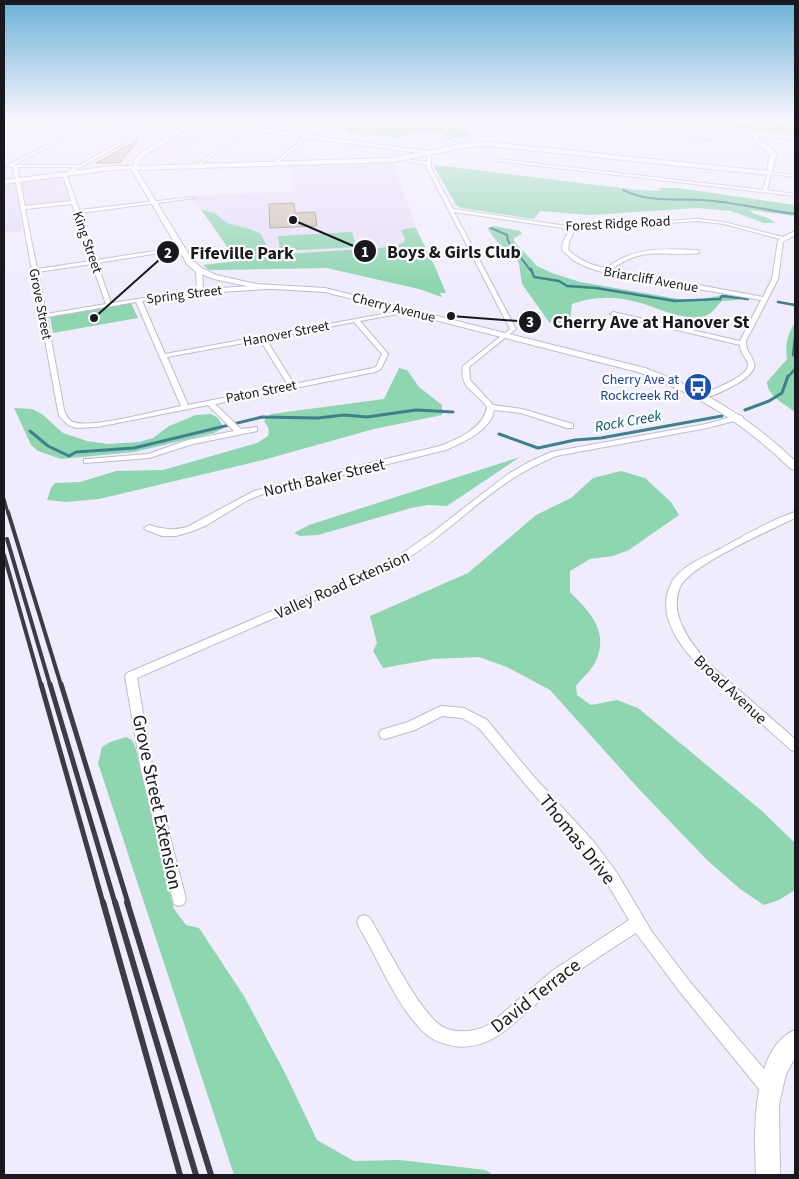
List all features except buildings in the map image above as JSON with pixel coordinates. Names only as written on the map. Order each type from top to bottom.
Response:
[{"type":"street","name":"Grove Street","points":[[17,174],[61,414],[65,421],[83,426]]},
{"type":"street","points":[[4,182],[67,174]]},
{"type":"street","name":"King Street","points":[[67,174],[65,176],[109,305]]},
{"type":"street","name":"Cherry Avenue","points":[[138,174],[181,249],[190,262],[200,270],[225,281],[267,287],[315,288],[632,367],[674,382],[705,396],[740,417],[795,467]]},
{"type":"street","points":[[432,174],[513,328],[507,335],[468,363],[464,372],[467,382],[491,407],[522,411],[570,426]]},
{"type":"street","points":[[619,174],[795,195]]},
{"type":"street","points":[[765,191],[769,174]]},
{"type":"street","points":[[778,174],[795,176]]},
{"type":"street","points":[[78,212],[192,198]]},
{"type":"street","points":[[23,208],[74,202]]},
{"type":"street","name":"Forest Ridge Road","points":[[451,210],[573,228],[697,220],[724,223],[784,238]]},
{"type":"street","name":"Briarcliff Avenue","points":[[573,228],[565,248],[568,254],[582,264],[606,271],[766,299]]},
{"type":"street","points":[[742,344],[776,279],[781,241],[795,233]]},
{"type":"street","points":[[35,270],[181,249]]},
{"type":"street","points":[[606,271],[623,259],[636,253],[697,252]]},
{"type":"street","points":[[200,270],[200,290]]},
{"type":"street","name":"Spring Street","points":[[43,316],[200,290],[267,287]]},
{"type":"street","points":[[138,300],[185,406]]},
{"type":"street","name":"Hanover Street","points":[[163,356],[408,310]]},
{"type":"street","points":[[613,314],[742,344]]},
{"type":"street","name":"Paton Street","points":[[83,426],[97,425],[379,368],[385,354],[356,320]]},
{"type":"street","points":[[262,338],[291,385]]},
{"type":"street","points":[[705,396],[749,373],[751,363],[742,344]]},
{"type":"street","points":[[209,402],[234,426]]},
{"type":"street","name":"North Baker Street","points":[[149,528],[162,534],[180,533],[206,521],[237,501],[257,493],[443,448],[477,430],[490,413],[491,407]]},
{"type":"street","name":"Valley Road Extension","points":[[131,676],[397,561],[417,550],[440,533],[464,511],[509,476],[535,461],[554,454],[707,426],[740,417]]},
{"type":"street","points":[[87,461],[149,456],[234,426],[254,429]]},
{"type":"street","name":"Broad Avenue","points":[[795,515],[738,543],[688,573],[678,581],[675,587],[672,609],[680,634],[691,652],[704,666],[795,746]]},
{"type":"street","name":"Grove Street Extension","points":[[131,676],[147,770],[179,899]]},
{"type":"street","name":"Thomas Drive","points":[[385,734],[411,726],[441,711],[464,712],[483,724],[530,781],[589,847],[612,878],[638,923],[686,987],[770,1088]]},
{"type":"street","name":"David Terrace","points":[[364,922],[378,943],[400,987],[416,1011],[436,1032],[464,1039],[481,1036],[497,1029],[532,997],[582,959],[638,923]]},
{"type":"street","points":[[768,1175],[766,1110],[770,1088],[776,1068],[786,1051],[795,1041]]},
{"type":"shaded area","points":[[292,174],[397,174],[418,232],[446,293],[440,293],[442,297],[419,289],[327,268],[209,270],[203,265],[237,261],[191,196],[292,191]]},
{"type":"shaded area","points":[[61,178],[69,201],[19,207],[22,231],[4,234],[4,184]]},
{"type":"green space","points":[[438,174],[509,174],[638,190],[661,191],[658,188],[678,188],[795,205],[795,216],[749,210],[775,223],[764,223],[731,211],[697,208],[590,215],[540,211],[534,219],[461,208],[456,205]]},
{"type":"green space","points":[[201,209],[216,214],[227,223],[261,234],[271,255],[393,247],[404,242],[405,239],[401,230],[415,227],[446,293],[440,293],[442,297],[419,289],[327,268],[209,270],[203,265],[237,261]]},
{"type":"green space","points":[[494,226],[520,231],[522,234],[514,238],[514,241],[537,266],[580,282],[679,299],[703,299],[727,294],[732,295],[738,300],[722,301],[705,316],[688,317],[679,316],[629,300],[596,298],[572,304],[570,320],[554,324],[549,322],[522,284],[519,264],[515,256],[498,243],[487,228]]},
{"type":"green space","points":[[352,232],[356,247],[280,251],[278,236]]},
{"type":"green space","points":[[131,303],[138,318],[53,333],[50,317]]},
{"type":"green space","points":[[795,323],[795,412],[773,396],[767,382],[787,359],[787,340]]},
{"type":"green space","points":[[399,368],[407,370],[419,387],[442,405],[442,415],[374,429],[263,460],[99,499],[66,502],[47,500],[55,483],[80,482],[116,471],[163,470],[257,443],[268,436],[269,429],[264,421],[271,414],[384,399]]},
{"type":"green space","points":[[14,408],[32,409],[42,414],[63,433],[87,441],[108,444],[139,442],[153,438],[169,426],[196,415],[211,414],[218,418],[224,428],[214,433],[134,452],[61,459],[38,451],[31,445]]},
{"type":"green space","points":[[520,457],[447,506],[428,505],[411,508],[318,535],[300,536],[294,533],[309,525]]},
{"type":"green space","points":[[621,471],[645,478],[671,502],[679,515],[629,550],[613,556],[590,559],[570,571],[570,592],[595,623],[599,631],[600,640],[596,661],[576,686],[577,695],[591,705],[617,700],[638,708],[762,811],[795,843],[795,890],[779,900],[764,905],[740,889],[707,860],[638,788],[550,690],[507,667],[479,657],[433,659],[383,668],[373,651],[377,643],[370,616],[468,573],[536,515],[571,498],[593,478]]},
{"type":"green space","points":[[126,737],[132,740],[135,746],[174,909],[186,925],[199,928],[244,996],[285,1073],[317,1140],[354,1161],[400,1160],[486,1170],[493,1175],[234,1175],[98,763],[102,747],[110,742]]},
{"type":"waterway","points":[[623,190],[643,197],[715,201],[795,214]]},
{"type":"waterway","points":[[491,228],[507,235],[508,241],[531,271]]},
{"type":"waterway","points":[[531,269],[534,277],[559,281],[567,286],[596,288],[675,301],[720,299],[722,296],[748,299]]},
{"type":"waterway","points":[[778,302],[795,305]]},
{"type":"waterway","name":"Rock Creek","points":[[795,338],[793,355],[795,356]]},
{"type":"waterway","name":"Rock Creek","points":[[787,377],[795,369]]},
{"type":"waterway","name":"Rock Creek","points":[[745,410],[769,401],[782,393],[787,377]]},
{"type":"waterway","points":[[30,431],[48,446],[69,456],[76,452],[134,448],[262,417],[318,418],[344,415],[367,417],[416,410],[453,412]]},
{"type":"waterway","name":"Rock Creek","points":[[499,434],[538,448],[575,440],[601,438],[722,416]]},
{"type":"railway","points":[[4,499],[8,513]]},
{"type":"railway","points":[[8,512],[61,685]]},
{"type":"railway","points":[[7,539],[50,685]]},
{"type":"railway","points":[[4,555],[41,685]]},
{"type":"railway","points":[[41,684],[103,903]]},
{"type":"railway","points":[[50,684],[115,903]]},
{"type":"railway","points":[[61,684],[128,903]]},
{"type":"railway","points":[[103,902],[180,1175]]},
{"type":"railway","points":[[115,902],[196,1175]]},
{"type":"railway","points":[[127,902],[211,1175]]},
{"type":"place","name":"Boys & Girls Club","points":[[293,220]]},
{"type":"place","name":"Cherry Ave at Hanover St","points":[[451,316]]},
{"type":"place","name":"Fifeville Park","points":[[94,318]]},
{"type":"place","name":"Cherry Ave at Rockcreek Rd","points":[[698,387]]}]
